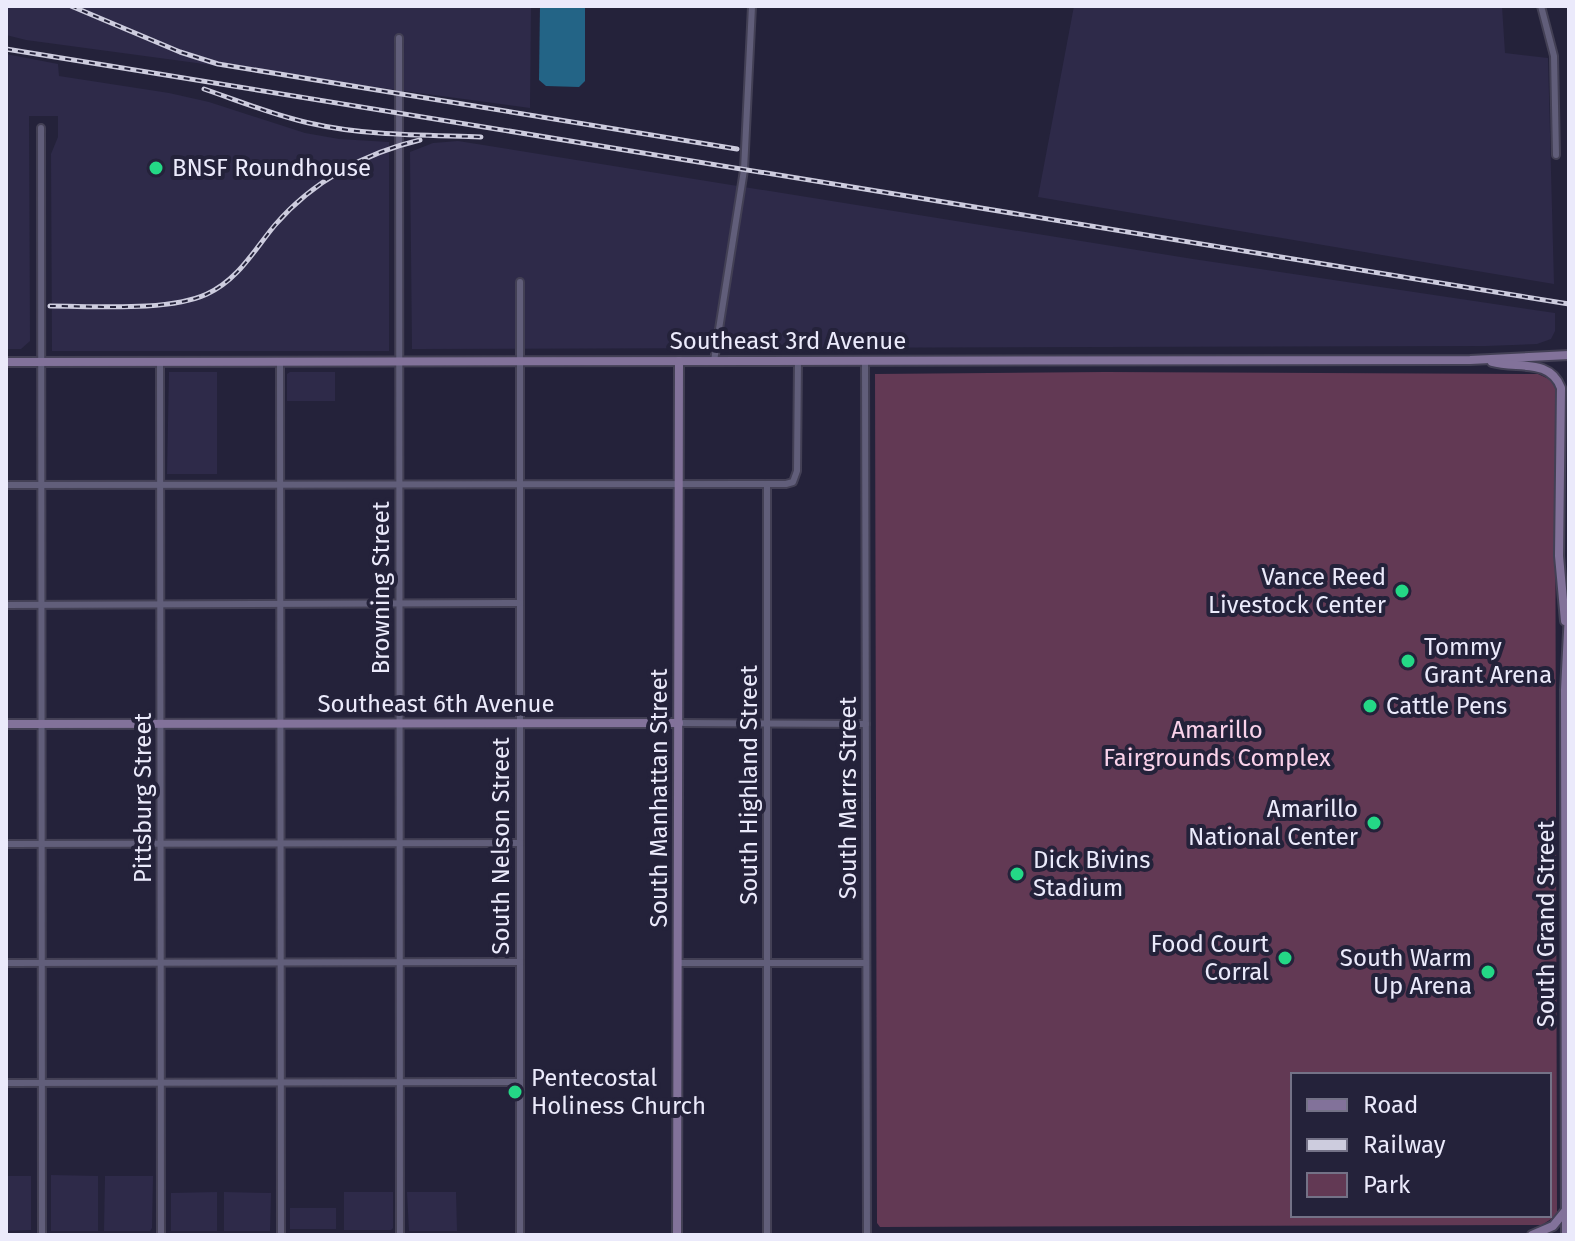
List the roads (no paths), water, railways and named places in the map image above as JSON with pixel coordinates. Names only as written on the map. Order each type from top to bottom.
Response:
[{"type":"main road","name":"Southeast 3rd Avenue","points":[[6,362],[1483,359],[1569,355]]},
{"type":"main road","points":[[1483,359],[1512,366],[1540,366],[1557,377],[1561,388],[1560,586],[1567,634]]},
{"type":"main road","name":"South Manhattan Street","points":[[677,1235],[679,361]]},
{"type":"main road","points":[[1560,586],[1569,593]]},
{"type":"main road","name":"South Grand Street","points":[[1566,1235],[1569,613]]},
{"type":"main road","name":"Southeast 6th Avenue","points":[[6,724],[679,723]]},
{"type":"main road","points":[[1532,1235],[1553,1226],[1567,1209]]},
{"type":"street","points":[[714,361],[744,170],[752,6]]},
{"type":"street","points":[[1541,6],[1554,56],[1556,155]]},
{"type":"street","name":"Browning Street","points":[[399,38],[400,1235]]},
{"type":"street","points":[[41,128],[42,1235]]},
{"type":"street","name":"South Nelson Street","points":[[520,282],[520,1235]]},
{"type":"street","points":[[6,485],[786,484],[793,482],[797,471],[798,360]]},
{"type":"street","name":"Pittsburg Street","points":[[160,361],[161,1235]]},
{"type":"street","points":[[280,361],[281,1235]]},
{"type":"street","name":"South Marrs Street","points":[[865,361],[867,1235]]},
{"type":"street","name":"South Highland Street","points":[[767,484],[767,1235]]},
{"type":"street","points":[[6,605],[519,603]]},
{"type":"street","name":"Southeast 6th Avenue","points":[[679,723],[866,724]]},
{"type":"street","points":[[6,844],[520,843]]},
{"type":"street","points":[[6,963],[520,962]]},
{"type":"street","points":[[679,963],[866,963]]},
{"type":"street","points":[[6,1083],[520,1082]]},
{"type":"water","points":[[540,6],[585,6],[585,81],[579,87],[546,86],[539,80]]},
{"type":"railway","points":[[71,6],[180,52],[218,64],[737,149]]},
{"type":"railway","points":[[6,49],[1569,304]]},
{"type":"railway","points":[[204,89],[282,116],[330,127],[395,134],[481,137]]},
{"type":"railway","points":[[50,306],[152,306],[191,300],[207,294],[237,272],[290,209],[323,182],[360,161],[420,140]]},
{"type":"place","name":"BNSF Roundhouse","points":[[156,168]]},
{"type":"place","name":"Vance Reed Livestock Center","points":[[1402,591]]},
{"type":"place","name":"Tommy Grant Arena","points":[[1408,661]]},
{"type":"place","name":"Cattle Pens","points":[[1370,706]]},
{"type":"place","name":"Amarillo National Center","points":[[1374,823]]},
{"type":"place","name":"Dick Bivins Stadium","points":[[1017,874]]},
{"type":"place","name":"Food Court Corral","points":[[1285,958]]},
{"type":"place","name":"South Warm Up Arena","points":[[1488,972]]},
{"type":"place","name":"Pentecostal Holiness Church","points":[[515,1092]]},
{"type":"park label","name":"Amarillo Fairgrounds Complex","points":[[1217,744]]}]
